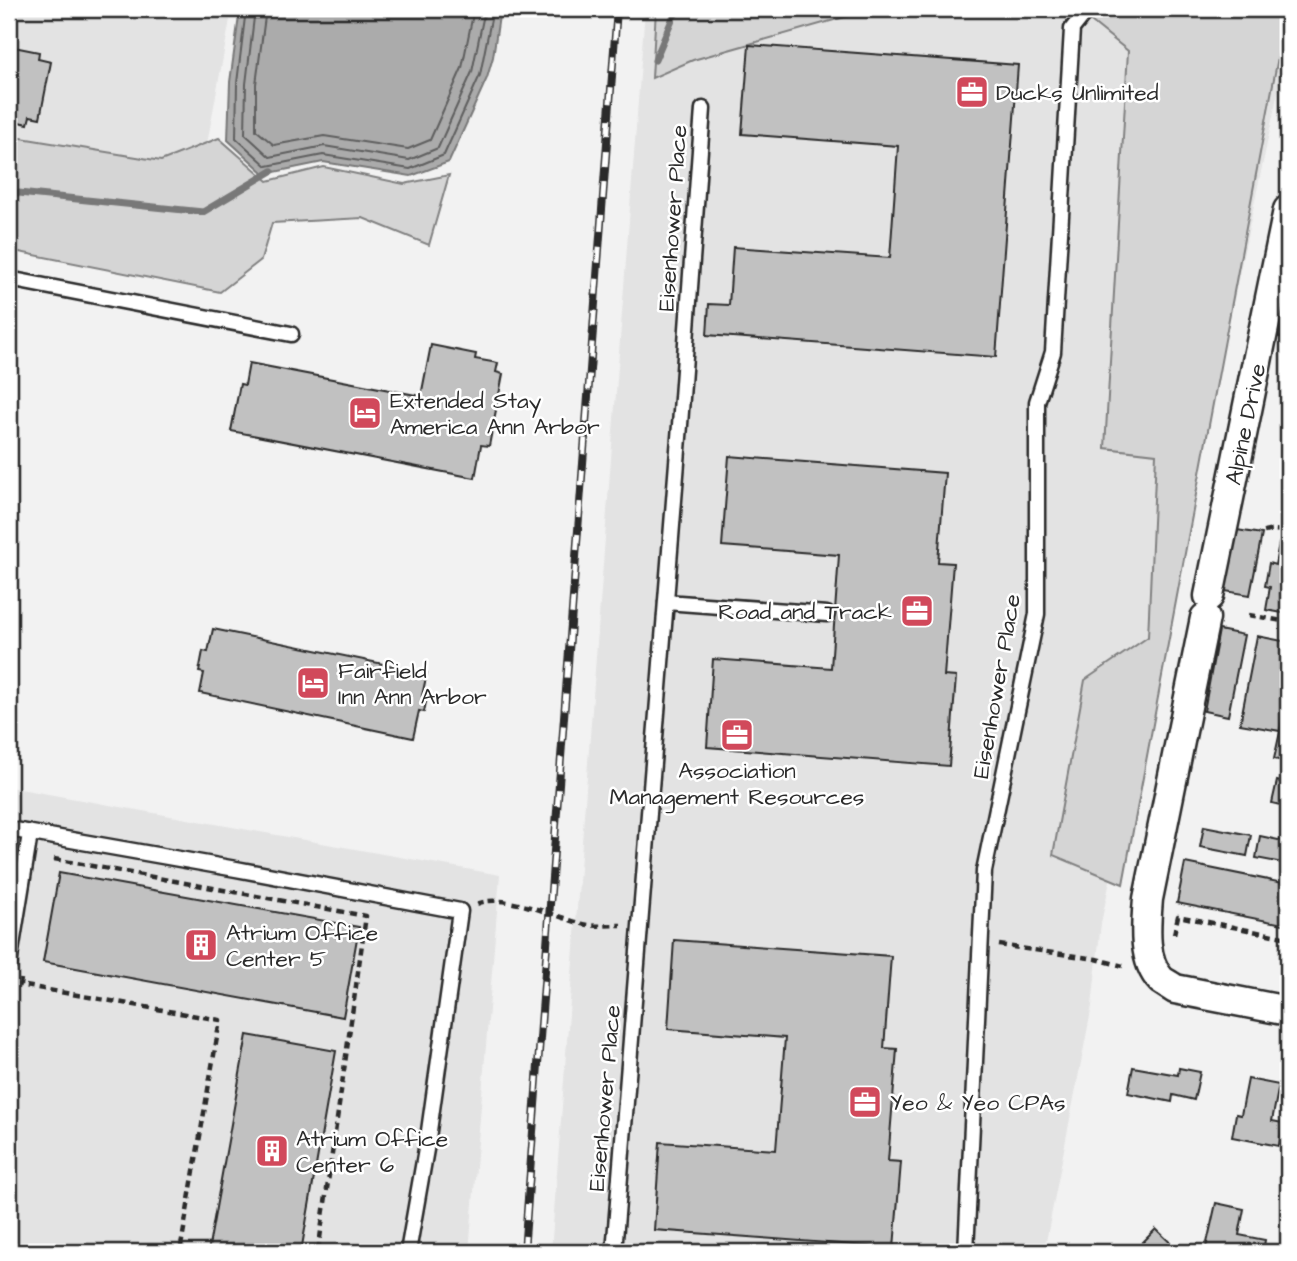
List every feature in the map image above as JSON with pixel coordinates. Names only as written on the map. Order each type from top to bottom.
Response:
[{"type":"street","name":"Alpine Drive","points":[[1288,211],[1148,899],[1146,923],[1152,964],[1161,980],[1175,989],[1288,1011]]},
{"type":"lane","name":"Eisenhower Place","points":[[966,1252],[984,871],[1037,614],[1037,402],[1053,352],[1072,29],[1088,9]]},
{"type":"lane","name":"Eisenhower Place","points":[[614,1252],[703,109]]},
{"type":"lane","points":[[9,279],[291,334]]},
{"type":"lane","points":[[666,602],[827,614]]},
{"type":"lane","points":[[9,830],[460,911],[428,1138],[408,1252]]},
{"type":"lane","points":[[9,964],[30,834]]},
{"type":"path","points":[[1264,532],[1288,531]]},
{"type":"path","points":[[1281,620],[1283,613]]},
{"type":"path","points":[[1249,615],[1288,622]]},
{"type":"path","points":[[44,857],[366,916],[318,1252]]},
{"type":"path","points":[[460,911],[484,901],[522,905],[586,925],[640,925]]},
{"type":"path","points":[[1174,934],[1178,916],[1288,938]]},
{"type":"path","points":[[981,942],[1096,959],[1123,966]]},
{"type":"path","points":[[22,972],[20,985],[220,1020],[180,1252]]},
{"type":"shaded area","points":[[9,9],[232,9],[196,203],[9,183]]},
{"type":"shaded area","points":[[645,9],[1288,9],[1288,45],[1101,923],[1092,1006],[1044,1252],[551,1252]]},
{"type":"shaded area","points":[[656,9],[873,9],[693,60],[652,78]]},
{"type":"shaded area","points":[[1076,9],[1287,9],[1123,884],[1053,855],[1085,680],[1148,637],[1156,454],[1105,448],[1128,51]]},
{"type":"shaded area","points":[[9,136],[161,161],[219,138],[268,181],[324,167],[404,184],[449,175],[429,245],[363,218],[272,223],[261,260],[220,292],[9,250]]},
{"type":"shaded area","points":[[9,787],[500,875],[469,1252],[9,1252]]},
{"type":"water","points":[[240,9],[500,9],[487,78],[449,162],[411,176],[323,162],[265,174],[228,140],[230,82]]},
{"type":"building","points":[[749,45],[1018,65],[996,357],[707,335],[709,304],[729,305],[733,247],[890,258],[898,146],[742,134]]},
{"type":"building","points":[[9,46],[39,52],[38,59],[51,62],[40,118],[30,116],[28,124],[9,120]]},
{"type":"building","points":[[1288,290],[1288,339],[1279,337]]},
{"type":"building","name":"Extended Stay America Ann Arbor","points":[[431,345],[476,354],[475,359],[498,363],[496,372],[503,374],[489,446],[481,445],[475,478],[231,431],[240,384],[245,385],[249,363],[421,396]]},
{"type":"building","points":[[729,456],[945,473],[938,562],[953,563],[944,676],[956,677],[949,766],[707,747],[713,659],[831,668],[839,555],[722,546]]},
{"type":"building","points":[[1237,530],[1262,534],[1250,595],[1225,591]]},
{"type":"building","points":[[1279,543],[1288,545],[1288,614],[1266,610],[1270,587],[1265,586],[1269,563],[1275,565]]},
{"type":"building","name":"Fairfield Inn Ann Arbor","points":[[213,629],[427,673],[422,696],[427,697],[424,712],[419,711],[413,738],[200,693],[204,673],[199,672],[203,651],[208,652]]},
{"type":"building","points":[[1219,630],[1244,635],[1228,716],[1204,711]]},
{"type":"building","points":[[1257,636],[1288,642],[1288,688],[1280,731],[1240,724]]},
{"type":"building","points":[[1282,723],[1288,724],[1288,762],[1274,759]]},
{"type":"building","points":[[1277,781],[1288,784],[1288,807],[1272,803]]},
{"type":"building","points":[[1204,826],[1251,835],[1247,856],[1200,847]]},
{"type":"building","points":[[1260,836],[1288,842],[1288,864],[1256,858]]},
{"type":"building","points":[[1185,863],[1288,884],[1288,925],[1177,903]]},
{"type":"building","name":"Atrium Office Center 5","points":[[59,873],[359,927],[343,1017],[43,962]]},
{"type":"building","points":[[674,940],[891,956],[884,1048],[897,1049],[888,1161],[901,1162],[894,1248],[654,1230],[660,1142],[776,1150],[785,1038],[668,1029]]},
{"type":"building","name":"Atrium Office Center 6","points":[[247,1035],[336,1051],[301,1252],[208,1252]]},
{"type":"building","points":[[1133,1067],[1178,1075],[1179,1068],[1200,1072],[1194,1100],[1173,1095],[1172,1102],[1128,1093]]},
{"type":"building","points":[[1248,1079],[1279,1085],[1272,1121],[1283,1123],[1279,1146],[1232,1137],[1236,1114],[1241,1115]]},
{"type":"building","points":[[1216,1203],[1244,1209],[1239,1235],[1265,1240],[1263,1252],[1205,1252]]},
{"type":"building","points":[[1156,1229],[1180,1252],[1133,1252]]},
{"type":"waterway","points":[[655,60],[674,15],[682,9]]},
{"type":"waterway","points":[[9,192],[203,212],[272,171]]},
{"type":"railway","points":[[524,1252],[617,9]]},
{"type":"place","name":"Ducks Unlimited","points":[[972,92]]},
{"type":"place","name":"Extended Stay America Ann Arbor","points":[[365,413]]},
{"type":"place","name":"Road and Track","points":[[917,611]]},
{"type":"place","name":"Fairfield Inn Ann Arbor","points":[[313,683]]},
{"type":"place","name":"Association Management Resources","points":[[737,735]]},
{"type":"place","name":"Atrium Office Center 5","points":[[201,945]]},
{"type":"place","name":"Yeo & Yeo CPAs","points":[[865,1102]]},
{"type":"place","name":"Atrium Office Center 6","points":[[272,1151]]}]
